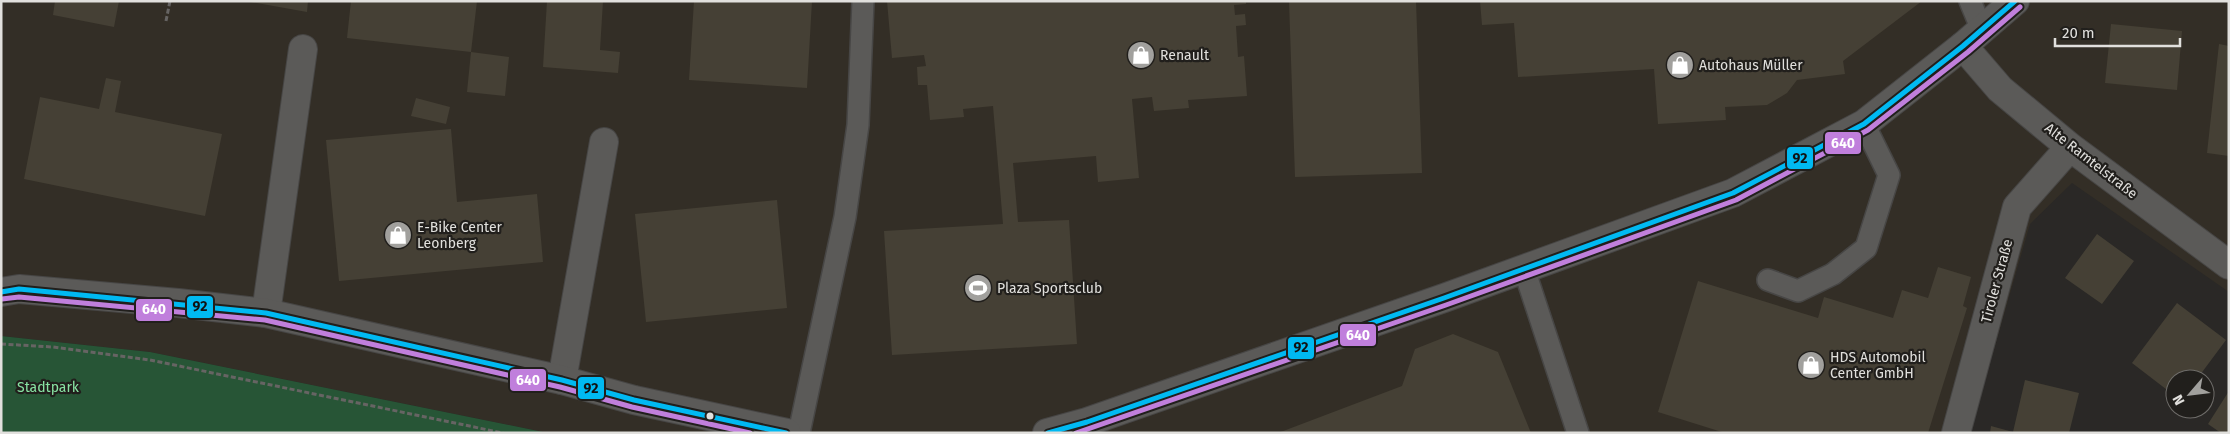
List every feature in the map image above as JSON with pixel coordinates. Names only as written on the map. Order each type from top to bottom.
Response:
[{"type":"main road","points":[[1047,433],[1087,422],[1524,269],[1733,193],[1864,124],[1972,38],[2015,1]]},
{"type":"main road","name":"Alte Ramtelstraße","points":[[1972,38],[2000,89],[2070,147],[2229,266]]},
{"type":"main road","points":[[266,313],[303,49]]},
{"type":"main road","points":[[562,380],[604,142]]},
{"type":"main road","name":"Tiroler Straße","points":[[1956,433],[2017,207],[2070,147]]},
{"type":"main road","points":[[1,292],[28,290],[266,313],[562,380],[634,400],[787,433]]},
{"type":"lane","points":[[799,433],[845,217],[858,125],[863,1]]},
{"type":"lane","points":[[1970,1],[1972,38]]},
{"type":"lane","points":[[1768,280],[1798,291],[1833,274],[1866,248],[1889,175],[1864,124]]},
{"type":"lane","points":[[1524,269],[1578,433]]},
{"type":"path","points":[[166,21],[170,1]]},
{"type":"path","points":[[1,344],[54,347],[150,360],[503,433]]},
{"type":"shaded area","points":[[1,1],[2229,1],[2229,292],[2072,183],[2030,224],[1970,433],[548,433],[150,352],[1,336]]},
{"type":"green space","name":"Stadtpark","points":[[1,336],[150,352],[548,433],[1,433]]},
{"type":"building","points":[[55,1],[119,1],[114,27],[53,15]]},
{"type":"building","points":[[245,1],[308,1],[307,12]]},
{"type":"building","points":[[351,1],[477,1],[471,52],[347,38]]},
{"type":"building","points":[[547,1],[603,1],[600,50],[620,52],[618,73],[543,67]]},
{"type":"building","points":[[694,1],[812,1],[807,88],[689,80]]},
{"type":"building","points":[[887,1],[1246,1],[1246,4],[1234,5],[1235,15],[1245,14],[1246,25],[1236,26],[1238,57],[1244,56],[1247,96],[1188,100],[1189,108],[1154,111],[1152,97],[1132,99],[1139,178],[1098,182],[1096,156],[1013,163],[1018,222],[1069,220],[1077,344],[892,355],[884,231],[1003,224],[993,106],[963,109],[964,117],[930,120],[927,85],[918,85],[917,67],[926,66],[924,55],[892,58]]},
{"type":"building","points":[[1289,1],[1416,1],[1422,173],[1295,177]]},
{"type":"building","name":"Autohaus Müller","points":[[1480,1],[1922,1],[1843,61],[1845,74],[1797,80],[1787,93],[1767,105],[1725,107],[1726,120],[1658,124],[1654,69],[1518,77],[1514,23],[1482,25]]},
{"type":"building","points":[[2111,24],[2182,31],[2177,90],[2105,83]]},
{"type":"building","points":[[2219,44],[2229,46],[2229,156],[2207,153]]},
{"type":"building","points":[[471,52],[509,57],[505,96],[467,92]]},
{"type":"building","points":[[106,78],[121,81],[115,112],[222,134],[205,216],[24,179],[40,97],[99,109]]},
{"type":"building","points":[[416,98],[450,107],[446,124],[411,116]]},
{"type":"building","name":"E-Bike Center Leonberg","points":[[451,129],[457,202],[537,194],[543,262],[339,281],[326,140]]},
{"type":"building","points":[[777,200],[787,308],[646,322],[635,214]]},
{"type":"building","points":[[2097,234],[2134,261],[2102,304],[2065,278]]},
{"type":"building","name":"HDS Automobil Center GmbH","points":[[1938,267],[1971,277],[1963,306],[1967,308],[1928,433],[1725,433],[1658,412],[1698,281],[1818,318],[1824,297],[1893,318],[1902,290],[1928,298]]},
{"type":"building","points":[[2177,303],[2226,340],[2204,369],[2165,369],[2165,388],[2132,363]]},
{"type":"building","points":[[1453,334],[1498,352],[1531,433],[1278,433],[1402,386],[1415,349]]},
{"type":"building","points":[[2025,380],[2079,393],[2069,433],[1990,433],[1991,426],[2013,432]]},
{"type":"building","points":[[2229,391],[2229,433],[2221,433],[2208,424],[2211,419],[2215,419],[2215,413]]},
{"type":"transit line","name":"92","points":[[1048,433],[1087,422],[1444,298],[1733,193],[1864,124],[1963,46],[2015,1]]},
{"type":"transit line","name":"640","points":[[1076,433],[1446,305],[1736,200],[1868,130],[1968,52],[2020,7]]},
{"type":"transit line","name":"92","points":[[1,292],[19,289],[266,313],[562,380],[634,400],[786,433]]},
{"type":"transit line","name":"640","points":[[2,299],[19,297],[265,320],[560,387],[632,407],[750,433]]},
{"type":"place","name":"Renault","points":[[1141,55]]},
{"type":"place","name":"Autohaus Müller","points":[[1680,65]]},
{"type":"place","name":"E-Bike Center Leonberg","points":[[398,235]]},
{"type":"place","name":"Plaza Sportsclub","points":[[978,288]]},
{"type":"place","name":"HDS Automobil Center GmbH","points":[[1811,365]]}]
